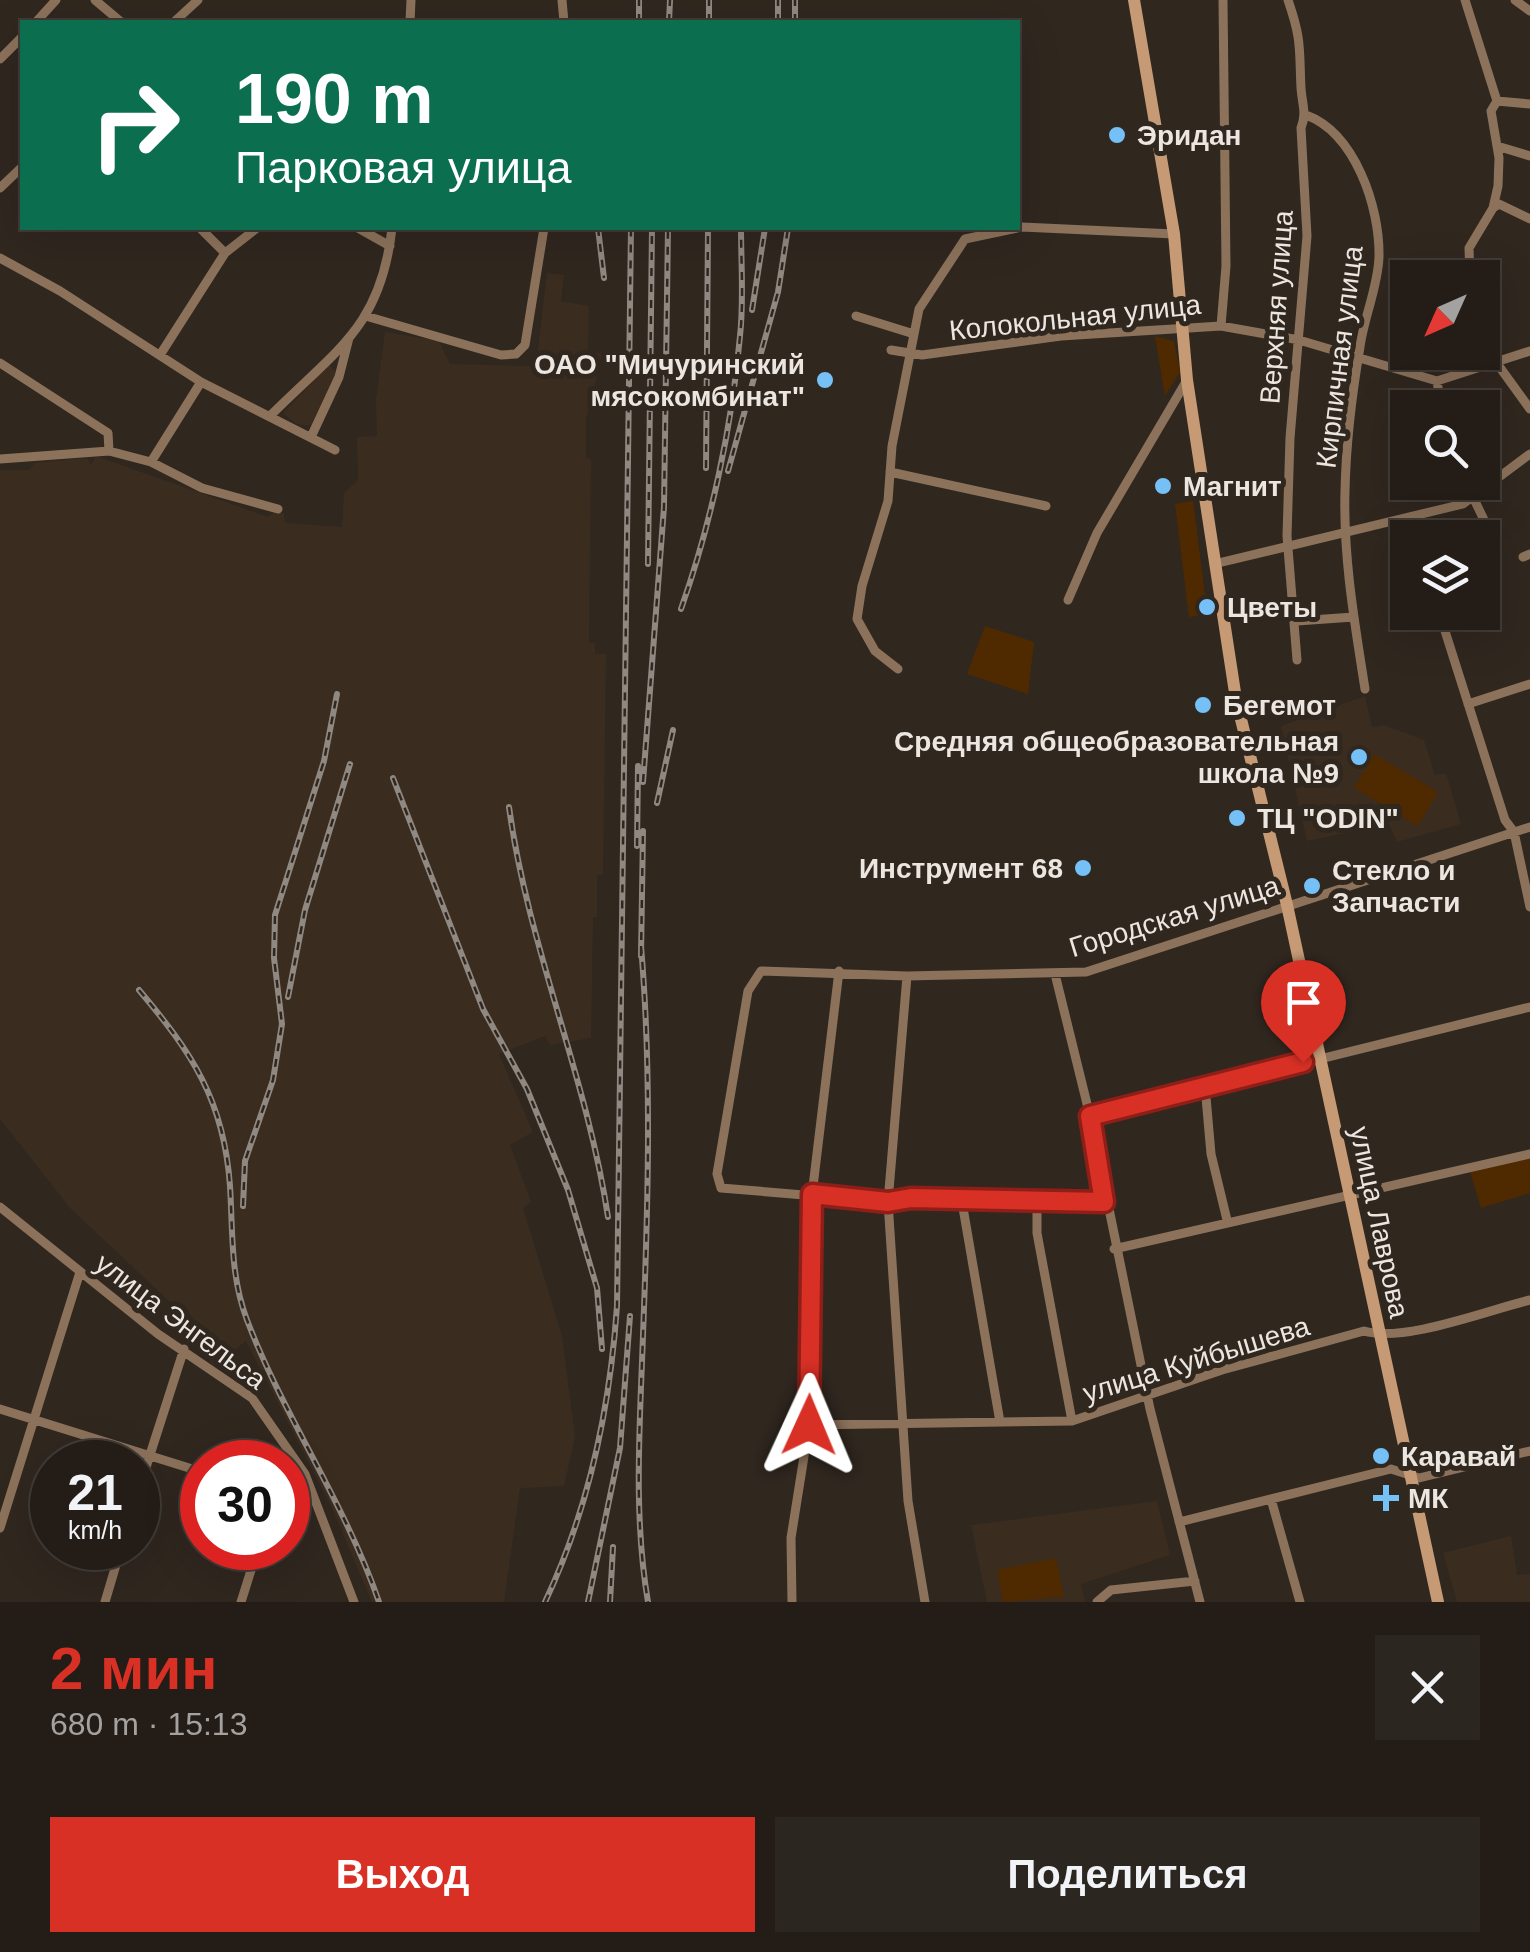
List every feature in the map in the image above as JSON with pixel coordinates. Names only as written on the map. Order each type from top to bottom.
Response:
[{"type":"main road","name":"улица Лаврова","points":[[1139,1],[1174,234],[1187,380],[1236,699],[1287,905],[1438,1602]]},
{"type":"street","points":[[38,20],[56,0]]},
{"type":"street","points":[[95,0],[119,20]]},
{"type":"street","points":[[176,20],[198,0]]},
{"type":"street","points":[[1221,326],[1226,266],[1223,0]]},
{"type":"street","name":"Верхняя улица","points":[[1288,0],[1303,43],[1301,90],[1306,115],[1301,128],[1307,236],[1290,438],[1288,547],[1298,660]]},
{"type":"street","points":[[1466,0],[1498,101]]},
{"type":"street","points":[[1515,0],[1530,11]]},
{"type":"street","points":[[0,60],[20,40]]},
{"type":"street","points":[[1498,101],[1530,104]]},
{"type":"street","points":[[1469,260],[1469,248],[1493,208],[1497,146],[1491,112],[1498,101]]},
{"type":"street","name":"Кирпичная улица","points":[[1306,115],[1322,121],[1342,142],[1370,196],[1377,228],[1379,258],[1358,359],[1348,440],[1346,530],[1365,689]]},
{"type":"street","points":[[1497,146],[1530,156]]},
{"type":"street","points":[[0,188],[20,169]]},
{"type":"street","points":[[1493,208],[1500,204],[1514,208],[1530,220]]},
{"type":"street","points":[[1020,227],[1174,234]]},
{"type":"street","points":[[202,230],[225,253]]},
{"type":"street","points":[[160,355],[225,253],[254,230]]},
{"type":"street","points":[[362,230],[390,246]]},
{"type":"street","points":[[271,415],[369,316],[392,230]]},
{"type":"street","points":[[369,316],[501,355],[516,354],[525,345],[544,230]]},
{"type":"street","points":[[898,668],[875,650],[857,619],[862,586],[888,501],[919,308],[929,290],[940,282],[965,238],[1006,230]]},
{"type":"street","points":[[0,258],[60,290],[201,382],[335,450]]},
{"type":"street","points":[[856,316],[914,334]]},
{"type":"street","name":"Колокольная улица","points":[[892,350],[910,354],[1221,326],[1299,340],[1436,381]]},
{"type":"street","points":[[311,437],[340,377],[349,337]]},
{"type":"street","points":[[1500,361],[1530,351]]},
{"type":"street","points":[[0,363],[108,433],[109,451]]},
{"type":"street","points":[[1500,368],[1530,410]]},
{"type":"street","points":[[1438,390],[1436,381],[1468,370]]},
{"type":"street","points":[[1068,600],[1105,518],[1187,380]]},
{"type":"street","points":[[151,462],[201,382]]},
{"type":"street","points":[[0,459],[109,451],[151,462],[202,488],[278,508]]},
{"type":"street","points":[[1500,478],[1530,454]]},
{"type":"street","points":[[890,472],[1046,506]]},
{"type":"street","points":[[1214,564],[1418,516],[1465,500]]},
{"type":"street","points":[[1418,516],[1419,520]]},
{"type":"street","points":[[1297,621],[1354,617]]},
{"type":"street","points":[[1445,630],[1506,820],[1514,832],[1530,907]]},
{"type":"street","points":[[1468,704],[1530,684]]},
{"type":"street","name":"Городская улица","points":[[812,1194],[721,1188],[716,1174],[748,991],[760,971],[907,976],[1086,972],[1530,827]]},
{"type":"street","points":[[792,1602],[791,1538],[809,1425],[812,1194],[839,971]]},
{"type":"street","points":[[1055,974],[1090,1116],[1104,1202],[1147,1395],[1200,1602]]},
{"type":"street","points":[[907,976],[888,1202],[908,1502],[925,1602]]},
{"type":"street","points":[[1090,1116],[1530,1007]]},
{"type":"street","points":[[1204,1086],[1211,1154],[1227,1220]]},
{"type":"street","points":[[1114,1250],[1227,1220],[1350,1198],[1530,1154]]},
{"type":"street","points":[[812,1194],[888,1202],[911,1198],[1104,1202]]},
{"type":"street","points":[[1038,1201],[1037,1233],[1072,1421]]},
{"type":"street","points":[[962,1202],[1000,1422]]},
{"type":"street","name":"улица Энгельса","points":[[0,1207],[158,1334],[252,1398],[281,1440]]},
{"type":"street","points":[[0,1528],[80,1272]]},
{"type":"street","name":"улица Куйбышева","points":[[809,1425],[1072,1421],[1364,1330],[1378,1335],[1530,1300]]},
{"type":"street","points":[[153,1440],[184,1349]]},
{"type":"street","points":[[0,1408],[97,1440]]},
{"type":"street","points":[[1179,1522],[1391,1469],[1419,1478],[1530,1454]]},
{"type":"street","name":"улица Энгельса","points":[[310,1487],[354,1602]]},
{"type":"street","points":[[1271,1499],[1300,1602]]},
{"type":"street","points":[[104,1602],[114,1570]]},
{"type":"street","points":[[241,1602],[251,1570]]},
{"type":"street","points":[[1097,1602],[1112,1590],[1195,1581]]},
{"type":"shaded area","points":[[547,273],[564,275],[561,301],[589,306],[588,351],[602,354],[586,420],[586,458],[591,459],[589,642],[595,643],[595,654],[606,654],[603,875],[597,875],[597,917],[593,917],[591,1038],[550,1045],[545,1036],[499,1054],[533,1132],[510,1145],[531,1202],[523,1208],[562,1336],[575,1437],[564,1486],[520,1488],[504,1602],[372,1602],[310,1465],[310,1440],[297,1440],[246,1341],[214,1366],[187,1336],[176,1334],[187,1318],[70,1208],[0,1119],[0,470],[29,470],[35,463],[87,458],[91,465],[96,456],[268,517],[274,512],[284,513],[285,523],[342,527],[344,493],[358,480],[357,437],[377,436],[376,399],[385,332],[439,341],[450,364],[531,366],[532,357],[537,357]]},
{"type":"shaded area","points":[[1155,336],[1174,341],[1180,372],[1165,396]]},
{"type":"shaded area","points":[[329,365],[337,372],[310,426],[296,424],[283,413]]},
{"type":"shaded area","points":[[1193,501],[1205,595],[1201,596],[1203,615],[1189,617],[1175,504]]},
{"type":"shaded area","points":[[985,626],[1034,642],[1028,694],[967,674]]},
{"type":"shaded area","name":"Средняя общеобразовательная школа №9","points":[[1365,696],[1372,727],[1384,725],[1424,740],[1435,775],[1446,773],[1461,824],[1397,842],[1389,824],[1307,841],[1281,726]]},
{"type":"shaded area","points":[[1374,754],[1438,792],[1418,826],[1354,788]]},
{"type":"shaded area","points":[[1530,1157],[1530,1193],[1481,1208],[1470,1171]]},
{"type":"shaded area","points":[[1157,1501],[1170,1555],[1081,1584],[1085,1602],[987,1602],[971,1525]]},
{"type":"shaded area","points":[[1511,1536],[1517,1575],[1530,1574],[1530,1602],[1457,1602],[1443,1553]]},
{"type":"shaded area","points":[[1056,1558],[1064,1597],[1003,1602],[997,1570]]},
{"type":"railway","points":[[639,0],[639,20]]},
{"type":"railway","points":[[669,20],[670,0]]},
{"type":"railway","points":[[709,0],[709,20]]},
{"type":"railway","points":[[778,0],[778,20]]},
{"type":"railway","points":[[795,0],[795,20]]},
{"type":"railway","points":[[598,230],[604,278]]},
{"type":"railway","points":[[545,1602],[574,1531],[595,1457],[609,1382],[617,1306],[631,230]]},
{"type":"railway","points":[[648,564],[652,230]]},
{"type":"railway","points":[[643,782],[664,507],[668,230]]},
{"type":"railway","points":[[706,468],[708,230]]},
{"type":"railway","points":[[681,609],[711,509],[732,405],[741,323],[741,230]]},
{"type":"railway","points":[[752,310],[765,230]]},
{"type":"railway","points":[[728,471],[778,292],[788,230]]},
{"type":"railway","points":[[243,1206],[245,1161],[273,1080],[282,1024],[274,958],[275,915],[324,761],[337,694]]},
{"type":"railway","points":[[657,803],[673,730]]},
{"type":"railway","points":[[288,997],[305,910],[350,764]]},
{"type":"railway","points":[[637,846],[638,766]]},
{"type":"railway","points":[[393,778],[483,1009],[527,1089],[568,1190],[597,1288],[602,1349]]},
{"type":"railway","points":[[509,807],[530,910],[586,1114],[608,1217]]},
{"type":"railway","points":[[641,956],[643,831]]},
{"type":"railway","points":[[641,946],[648,1140],[639,1502],[648,1602]]},
{"type":"railway","points":[[139,990],[190,1057],[213,1103],[227,1155],[235,1270],[247,1320],[278,1391],[349,1530],[379,1602]]},
{"type":"railway","points":[[588,1602],[620,1448],[630,1316]]},
{"type":"railway","points":[[610,1602],[613,1547]]},
{"type":"place","name":"Эридан","points":[[1117,135]]},
{"type":"place","name":"ОАО \"Мичуринский мясокомбинат\"","points":[[825,380]]},
{"type":"place","name":"Магнит","points":[[1163,486]]},
{"type":"place","name":"Цветы","points":[[1207,607]]},
{"type":"place","name":"Бегемот","points":[[1203,705]]},
{"type":"place","name":"Средняя общеобразовательная школа №9","points":[[1359,757]]},
{"type":"place","name":"ТЦ \"ODIN\"","points":[[1237,818]]},
{"type":"place","name":"Инструмент 68","points":[[1083,868]]},
{"type":"place","name":"Стекло и Запчасти","points":[[1312,886]]},
{"type":"place","name":"Каравай","points":[[1381,1456]]},
{"type":"place","name":"МК","points":[[1386,1498]]},
{"type":"route","points":[[809,1425],[812,1194],[888,1202],[911,1198],[1104,1202],[1090,1116],[1303,1062]]}]
